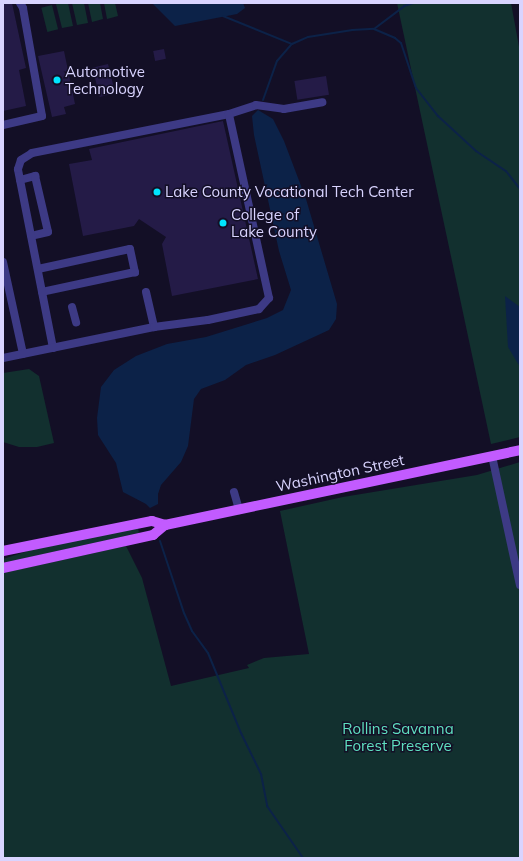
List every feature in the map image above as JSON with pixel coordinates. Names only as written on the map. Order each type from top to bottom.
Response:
[{"type":"main road","name":"Washington Street","points":[[3,568],[153,535],[165,525],[520,450]]},
{"type":"main road","name":"Washington Street","points":[[3,551],[152,521],[165,525]]},
{"type":"street","points":[[3,125],[42,116],[23,8],[20,3]]},
{"type":"street","points":[[53,348],[18,169],[21,160],[32,153],[229,114],[256,105],[284,109],[322,102]]},
{"type":"street","points":[[3,358],[154,327],[208,320],[259,309],[269,298],[229,114]]},
{"type":"street","points":[[20,180],[35,176],[48,232],[31,236]]},
{"type":"street","points":[[38,269],[130,249],[136,272],[42,292]]},
{"type":"street","points":[[3,262],[23,354]]},
{"type":"street","points":[[146,292],[154,327]]},
{"type":"street","points":[[72,307],[76,322]]},
{"type":"street","points":[[492,456],[520,585]]},
{"type":"street","points":[[234,492],[238,510]]},
{"type":"green space","points":[[68,3],[73,26],[62,28],[56,4]]},
{"type":"green space","points":[[72,3],[84,3],[88,23],[77,25]]},
{"type":"green space","points":[[88,3],[100,3],[103,19],[92,22]]},
{"type":"green space","points":[[104,3],[115,3],[118,16],[107,19]]},
{"type":"green space","points":[[397,3],[511,3],[520,52],[520,437],[491,444]]},
{"type":"green space","points":[[52,5],[58,29],[47,32],[41,8]]},
{"type":"green space","points":[[29,369],[39,376],[54,443],[37,447],[19,447],[3,442],[3,373]]},
{"type":"green space","name":"Rollins Savanna Forest Preserve","points":[[520,462],[520,858],[3,858],[3,573],[126,546],[142,578],[171,686],[249,668],[247,665],[264,658],[309,654],[280,511],[343,497],[477,475]]},
{"type":"green space","points":[[138,528],[139,533],[3,563],[3,559],[34,549]]},
{"type":"water","points":[[152,3],[243,3],[245,8],[237,14],[175,26]]},
{"type":"water","points":[[258,110],[273,119],[284,141],[306,199],[337,304],[336,319],[329,330],[275,355],[246,365],[225,380],[201,389],[194,399],[188,446],[181,462],[161,485],[158,494],[158,504],[150,508],[146,504],[123,492],[116,463],[98,435],[97,418],[101,387],[114,370],[136,356],[167,344],[206,337],[267,318],[283,310],[291,290],[279,251],[254,135],[252,116]]},
{"type":"water","points":[[505,296],[520,307],[520,367],[508,347]]},
{"type":"building","points":[[3,3],[12,3],[26,68],[19,70],[26,106],[3,111]]},
{"type":"building","points":[[164,49],[166,59],[155,61],[153,51]]},
{"type":"building","name":"Automotive Technology","points":[[64,51],[75,104],[64,107],[66,114],[52,117],[38,56]]},
{"type":"building","points":[[108,64],[115,93],[100,97],[92,68]]},
{"type":"building","points":[[326,76],[329,95],[297,100],[294,81]]},
{"type":"building","name":"Lake County Vocational Tech Center","points":[[223,121],[258,279],[172,296],[162,244],[166,237],[139,219],[134,226],[83,236],[69,164],[92,160],[89,149]]},
{"type":"waterway","points":[[374,29],[404,6],[413,3]]},
{"type":"waterway","points":[[223,16],[292,44]]},
{"type":"waterway","points":[[263,100],[277,61],[292,44],[308,37],[352,30],[374,29],[395,38],[401,43],[416,88],[438,116],[476,151],[506,171],[520,189]]},
{"type":"waterway","points":[[160,541],[184,613],[192,631],[208,653],[241,733],[261,774],[267,806],[303,858]]},
{"type":"place","name":"Automotive Technology","points":[[57,80]]},
{"type":"place","name":"Lake County Vocational Tech Center","points":[[157,192]]},
{"type":"place","name":"College of Lake County","points":[[223,223]]}]
